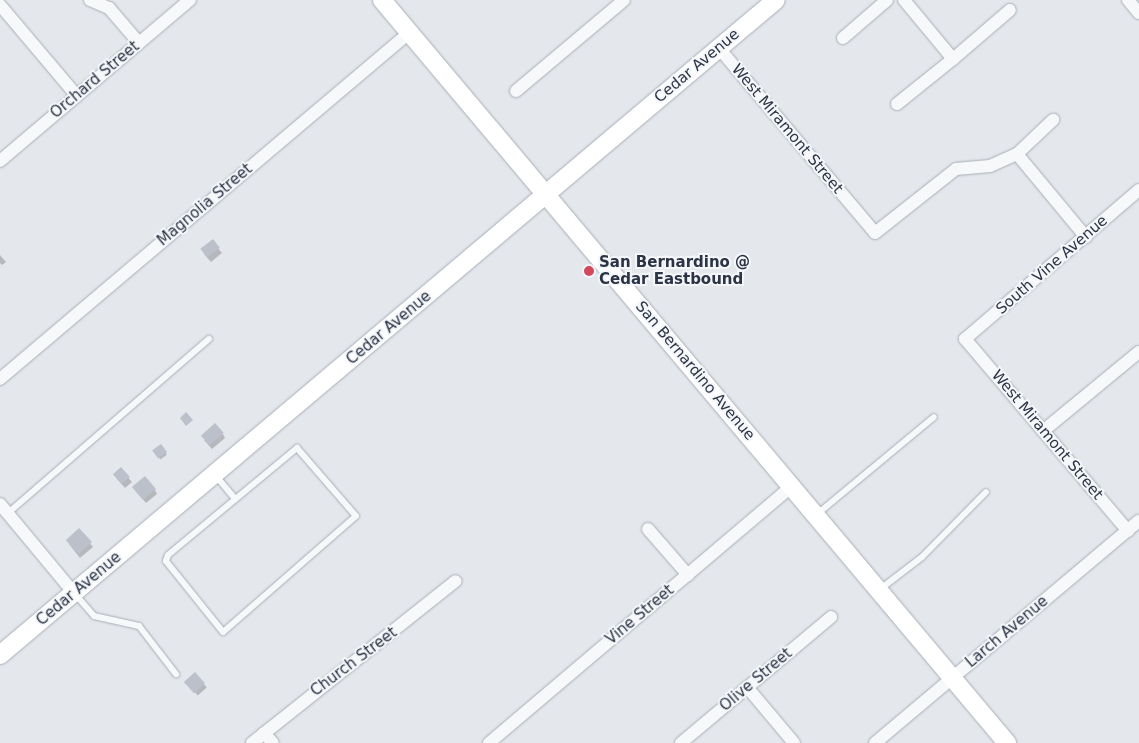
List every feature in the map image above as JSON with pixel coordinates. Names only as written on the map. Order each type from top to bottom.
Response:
[{"type":"main road","name":"San Bernardino Avenue","points":[[382,0],[1007,743]]},
{"type":"main road","name":"Cedar Avenue","points":[[0,655],[776,0]]},
{"type":"street","points":[[90,0],[108,8],[139,43]]},
{"type":"street","name":"Orchard Street","points":[[0,161],[190,0]]},
{"type":"street","points":[[516,92],[624,0]]},
{"type":"street","points":[[843,38],[887,0]]},
{"type":"street","points":[[904,0],[953,59]]},
{"type":"street","points":[[1128,0],[1139,13]]},
{"type":"street","points":[[0,5],[76,96]]},
{"type":"street","points":[[897,104],[1010,10]]},
{"type":"street","name":"Magnolia Street","points":[[0,378],[410,32]]},
{"type":"street","name":"West Miramont Street","points":[[718,47],[875,233],[956,169],[990,166],[1017,154]]},
{"type":"street","points":[[1053,120],[1017,154],[1086,236]]},
{"type":"street","name":"South Vine Avenue","points":[[965,339],[1139,190]]},
{"type":"street","name":"West Miramont Street","points":[[965,339],[1128,530]]},
{"type":"street","points":[[1043,431],[1139,352]]},
{"type":"street","name":"Vine Street","points":[[489,743],[791,487]]},
{"type":"street","points":[[4,509],[74,593]]},
{"type":"street","name":"Larch Avenue","points":[[875,743],[1139,521]]},
{"type":"street","points":[[648,529],[688,575]]},
{"type":"street","name":"Church Street","points":[[252,743],[456,581]]},
{"type":"street","name":"Olive Street","points":[[681,743],[830,617]]},
{"type":"street","points":[[747,687],[794,743]]},
{"type":"street","points":[[264,733],[273,743]]},
{"type":"lane","points":[[4,509],[209,339]]},
{"type":"lane","points":[[815,516],[934,416]]},
{"type":"lane","points":[[297,448],[356,516],[223,632],[166,561],[235,499],[297,448]]},
{"type":"lane","points":[[215,475],[235,499]]},
{"type":"lane","points":[[878,591],[922,557],[986,492]]},
{"type":"lane","points":[[74,593],[94,616],[139,626],[176,674]]},
{"type":"building","points":[[213,239],[220,248],[207,258],[200,249]]},
{"type":"building","points":[[186,412],[193,420],[186,426],[180,418]]},
{"type":"building","points":[[215,423],[224,433],[210,445],[201,436]]},
{"type":"building","points":[[161,444],[167,452],[158,459],[152,451]]},
{"type":"building","points":[[121,467],[130,477],[122,484],[113,474]]},
{"type":"building","points":[[145,476],[156,489],[143,500],[132,487]]},
{"type":"building","points":[[79,528],[92,542],[79,554],[66,540]]},
{"type":"building","points":[[195,672],[205,683],[194,693],[184,682]]},
{"type":"place","name":"San Bernardino @ Cedar Eastbound","points":[[589,271]]}]
